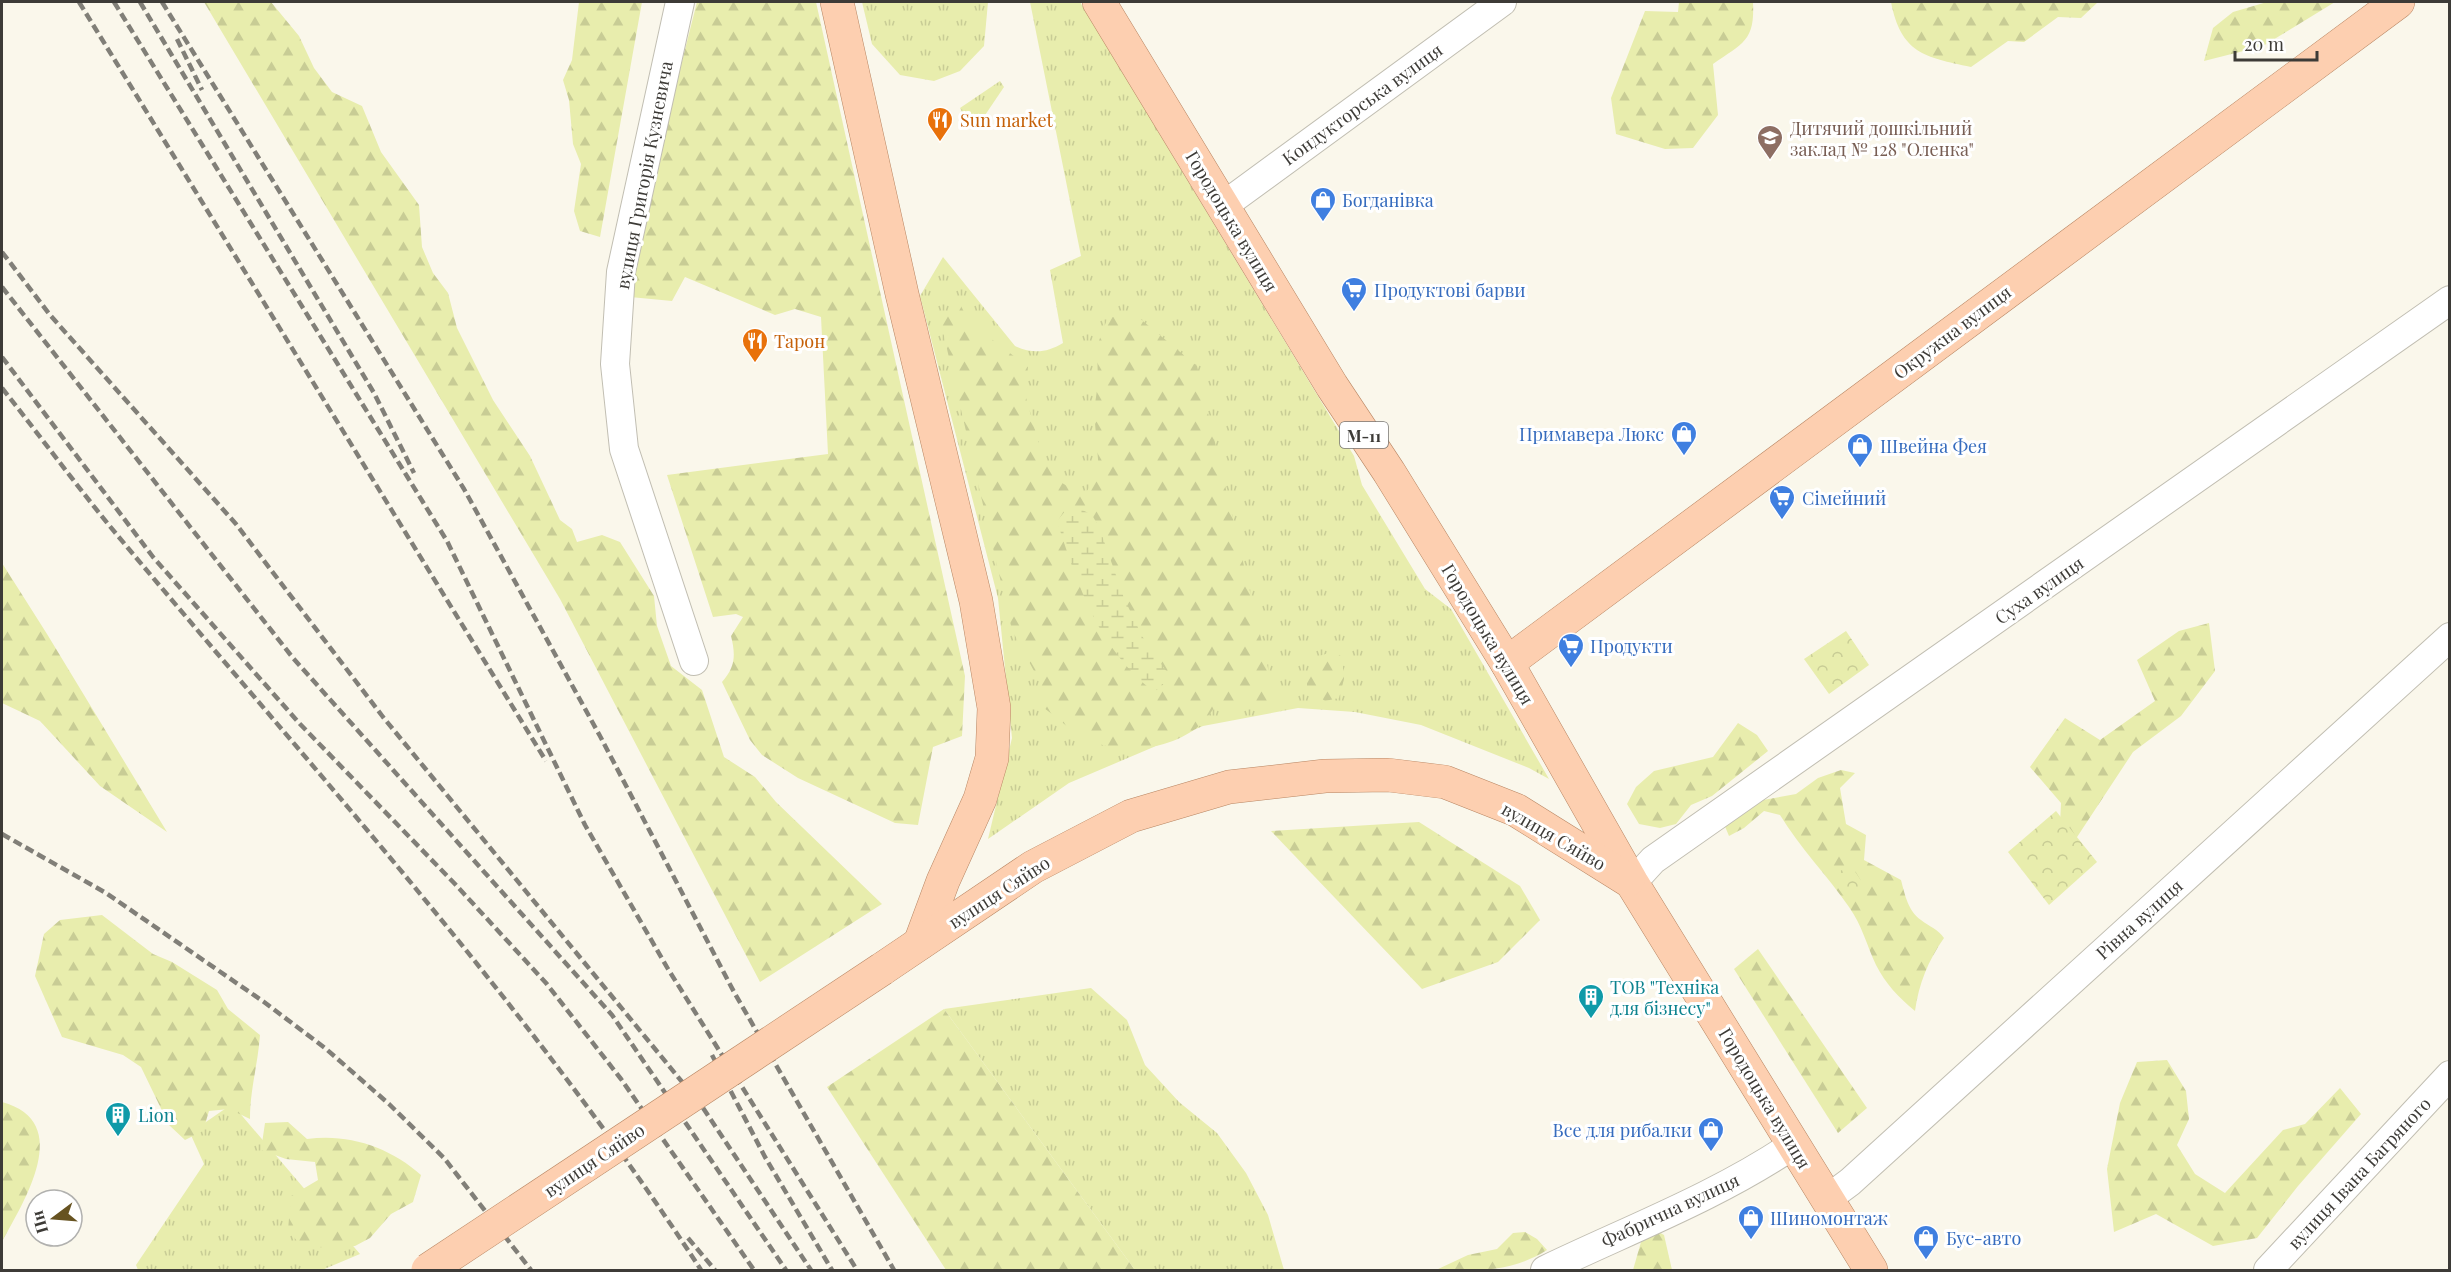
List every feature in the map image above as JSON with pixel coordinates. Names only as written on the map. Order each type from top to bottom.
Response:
[{"type":"main road","points":[[837,2],[902,294],[976,601],[994,708],[992,758],[980,799],[943,881],[920,943]]},
{"type":"main road","name":"Городоцька вулиця","points":[[1099,2],[1332,386],[1389,472],[1507,663],[1632,883],[1871,1270]]},
{"type":"main road","name":"Окружна вулиця","points":[[1507,663],[2398,2]]},
{"type":"main road","name":"вулиця Сяйво","points":[[428,1270],[1033,867],[1131,816],[1229,787],[1325,776],[1388,775],[1445,782],[1516,810],[1632,883]]},
{"type":"street","name":"вулиця Григорія Кузневича","points":[[680,2],[621,272],[615,364],[624,449],[694,661]]},
{"type":"street","name":"Кондукторська вулиця","points":[[1222,206],[1502,2]]},
{"type":"street","name":"Суха вулиця","points":[[1632,883],[1653,860],[2450,300]]},
{"type":"street","name":"Рівна вулиця","points":[[1827,1199],[1850,1182],[2450,637]]},
{"type":"street","name":"вулиця Івана Багряного","points":[[2268,1270],[2450,1075]]},
{"type":"street","name":"Фабрична вулиця","points":[[1545,1270],[1676,1210],[1761,1167],[1793,1145]]},
{"type":"green space","points":[[204,2],[271,2],[299,36],[314,68],[332,92],[362,106],[381,152],[419,205],[422,247],[433,273],[448,293],[457,328],[493,400],[530,456],[560,520],[572,529],[577,542],[602,535],[620,542],[654,596],[657,626],[671,666],[702,690],[724,757],[755,777],[776,802],[882,904],[760,982],[560,599]]},
{"type":"green space","points":[[579,2],[642,2],[600,237],[580,231],[574,211],[581,164],[573,144],[569,100],[563,80],[572,60]]},
{"type":"green space","points":[[697,2],[816,2],[965,676],[962,736],[933,747],[918,825],[895,823],[798,778],[762,755],[750,740],[722,682],[730,671],[733,661],[734,650],[731,636],[743,617],[736,614],[713,617],[667,475],[828,454],[821,317],[795,309],[775,315],[685,277],[672,301],[630,297],[646,204]]},
{"type":"green space","points":[[862,2],[988,2],[984,46],[960,71],[934,81],[900,75],[872,44]]},
{"type":"green space","points":[[1030,2],[1080,2],[1354,456],[1362,485],[1425,589],[1451,609],[1549,779],[1529,768],[1421,725],[1355,712],[1298,708],[1203,726],[1069,783],[988,839],[1012,738],[998,598],[920,296],[943,257],[1015,346],[1039,351],[1051,349],[1063,343],[1050,270],[1081,256]]},
{"type":"green space","points":[[1679,2],[1753,2],[1753,15],[1752,25],[1745,40],[1713,64],[1718,115],[1693,148],[1665,149],[1616,134],[1611,98],[1645,11],[1678,12]]},
{"type":"green space","points":[[1891,2],[2098,2],[2081,18],[2058,17],[2024,42],[2008,41],[1971,67],[1940,60],[1917,50],[1901,32]]},
{"type":"green space","points":[[2267,2],[2335,2],[2263,46],[2204,61],[2213,28],[2233,12]]},
{"type":"green space","points":[[1000,81],[1004,87],[975,130],[970,127],[960,108]]},
{"type":"green space","points":[[958,300],[969,322],[1028,367],[1025,394],[1042,455],[1057,480],[1084,496],[1099,471],[1094,411],[1098,383],[1097,346],[1108,317],[1138,317],[1197,366],[1275,698],[1267,706],[1245,701],[1218,703],[1203,723],[1176,740],[1162,745],[1132,749],[1116,748],[1089,740],[1044,708],[1041,684],[1012,630],[941,323]]},
{"type":"green space","points":[[1071,504],[1092,515],[1099,527],[1124,598],[1142,636],[1171,678],[1154,692],[1118,656],[1104,636],[1082,592],[1057,521]]},
{"type":"green space","points":[[2,563],[167,832],[100,786],[40,721],[2,703]]},
{"type":"green space","points":[[2209,623],[2215,671],[2181,716],[2133,752],[2058,866],[2061,803],[2030,767],[2065,718],[2100,740],[2155,701],[2137,660],[2179,631]]},
{"type":"green space","points":[[1846,631],[1869,665],[1829,694],[1804,659]]},
{"type":"green space","points":[[1334,651],[1342,657],[1344,679],[1339,698],[1325,701],[1307,688],[1307,673],[1314,658]]},
{"type":"green space","points":[[1738,723],[1757,735],[1768,751],[1712,796],[1691,805],[1676,824],[1660,828],[1639,824],[1627,804],[1636,787],[1654,771],[1713,757]]},
{"type":"green space","points":[[1841,770],[1855,773],[1840,788],[1846,824],[1866,835],[1864,860],[1901,880],[1913,912],[1944,938],[1925,973],[1915,1011],[1884,978],[1854,914],[1780,815],[1764,811],[1744,828],[1729,836],[1724,824],[1763,800],[1796,794],[1818,778]]},
{"type":"green space","points":[[2056,811],[2097,862],[2049,905],[2008,852]]},
{"type":"green space","points":[[1419,822],[1520,886],[1540,920],[1498,962],[1422,989],[1271,831]]},
{"type":"green space","points":[[1850,864],[1864,885],[1845,898],[1831,878]]},
{"type":"green space","points":[[102,915],[153,954],[172,962],[217,990],[228,1009],[260,1035],[250,1119],[229,1109],[209,1111],[203,1131],[185,1140],[169,1125],[141,1067],[123,1055],[62,1037],[35,976],[44,934],[60,920]]},
{"type":"green space","points":[[1758,949],[1867,1108],[1838,1133],[1734,969]]},
{"type":"green space","points":[[1091,988],[1127,1020],[1145,1065],[1179,1102],[1217,1133],[1246,1173],[1268,1215],[1284,1270],[1135,1270],[944,1009]]},
{"type":"green space","points":[[944,1009],[1135,1270],[946,1270],[827,1087]]},
{"type":"green space","points":[[2167,1060],[2186,1091],[2189,1119],[2177,1145],[2195,1174],[2225,1193],[2283,1130],[2305,1124],[2340,1088],[2361,1114],[2298,1186],[2257,1238],[2213,1246],[2156,1214],[2114,1232],[2107,1169],[2120,1103],[2137,1062]]},
{"type":"green space","points":[[2,1102],[24,1112],[36,1127],[40,1144],[38,1164],[31,1185],[30,1188],[24,1188],[24,1201],[2,1242]]},
{"type":"green space","points":[[232,1104],[360,1254],[322,1270],[138,1270],[136,1265],[204,1164],[190,1133]]},
{"type":"green space","points":[[288,1122],[307,1139],[353,1140],[382,1150],[409,1165],[421,1175],[413,1202],[391,1214],[370,1238],[355,1246],[303,1248],[288,1230],[291,1196],[318,1180],[315,1162],[286,1159],[261,1150],[265,1123]]},
{"type":"green space","points":[[1657,1231],[1664,1235],[1672,1270],[1633,1270],[1641,1242]]},
{"type":"green space","points":[[1525,1232],[1537,1239],[1547,1250],[1521,1263],[1494,1269],[1436,1270],[1468,1255],[1497,1249],[1513,1233]]},
{"type":"railway","points":[[79,2],[546,761]]},
{"type":"railway","points":[[114,2],[447,541],[585,825],[668,969],[857,1270]]},
{"type":"railway","points":[[140,2],[374,393],[414,473]]},
{"type":"railway","points":[[162,2],[464,489],[600,736],[734,992],[894,1270]]},
{"type":"railway","points":[[177,39],[202,90]]},
{"type":"railway","points":[[2,252],[50,315],[236,524],[383,717],[701,1105],[811,1270]]},
{"type":"railway","points":[[2,287],[293,658],[612,1015],[786,1270]]},
{"type":"railway","points":[[2,357],[153,557],[300,724],[455,884],[546,983],[621,1079],[754,1270]]},
{"type":"railway","points":[[2,388],[112,528],[352,812],[498,990],[636,1175],[701,1270]]},
{"type":"railway","points":[[2,834],[106,893],[264,1002],[325,1048],[389,1104],[444,1158],[531,1270]]},
{"type":"railway","points":[[712,1055],[765,1157],[832,1270]]},
{"type":"railway","points":[[688,1238],[715,1270]]},
{"type":"place","name":"Sun market","points":[[940,143]]},
{"type":"place","name":"Дитячий дошкільний заклад № 128 \"Оленка\"","points":[[1770,161]]},
{"type":"place","name":"Богданівка","points":[[1323,223]]},
{"type":"place","name":"Продуктові барви","points":[[1354,313]]},
{"type":"place","name":"Тарон","points":[[755,364]]},
{"type":"place","name":"Примавера Люкс","points":[[1684,457]]},
{"type":"place","name":"Швейна Фея","points":[[1860,469]]},
{"type":"place","name":"Сімейний","points":[[1782,521]]},
{"type":"place","name":"Продукти","points":[[1571,669]]},
{"type":"place","name":"ТОВ \"Техніка для бізнесу\"","points":[[1591,1020]]},
{"type":"place","name":"Lion","points":[[118,1138]]},
{"type":"place","name":"Все для рибалки","points":[[1711,1153]]},
{"type":"place","name":"Шиномонтаж","points":[[1751,1241]]},
{"type":"place","name":"Бус-авто","points":[[1926,1261]]}]
